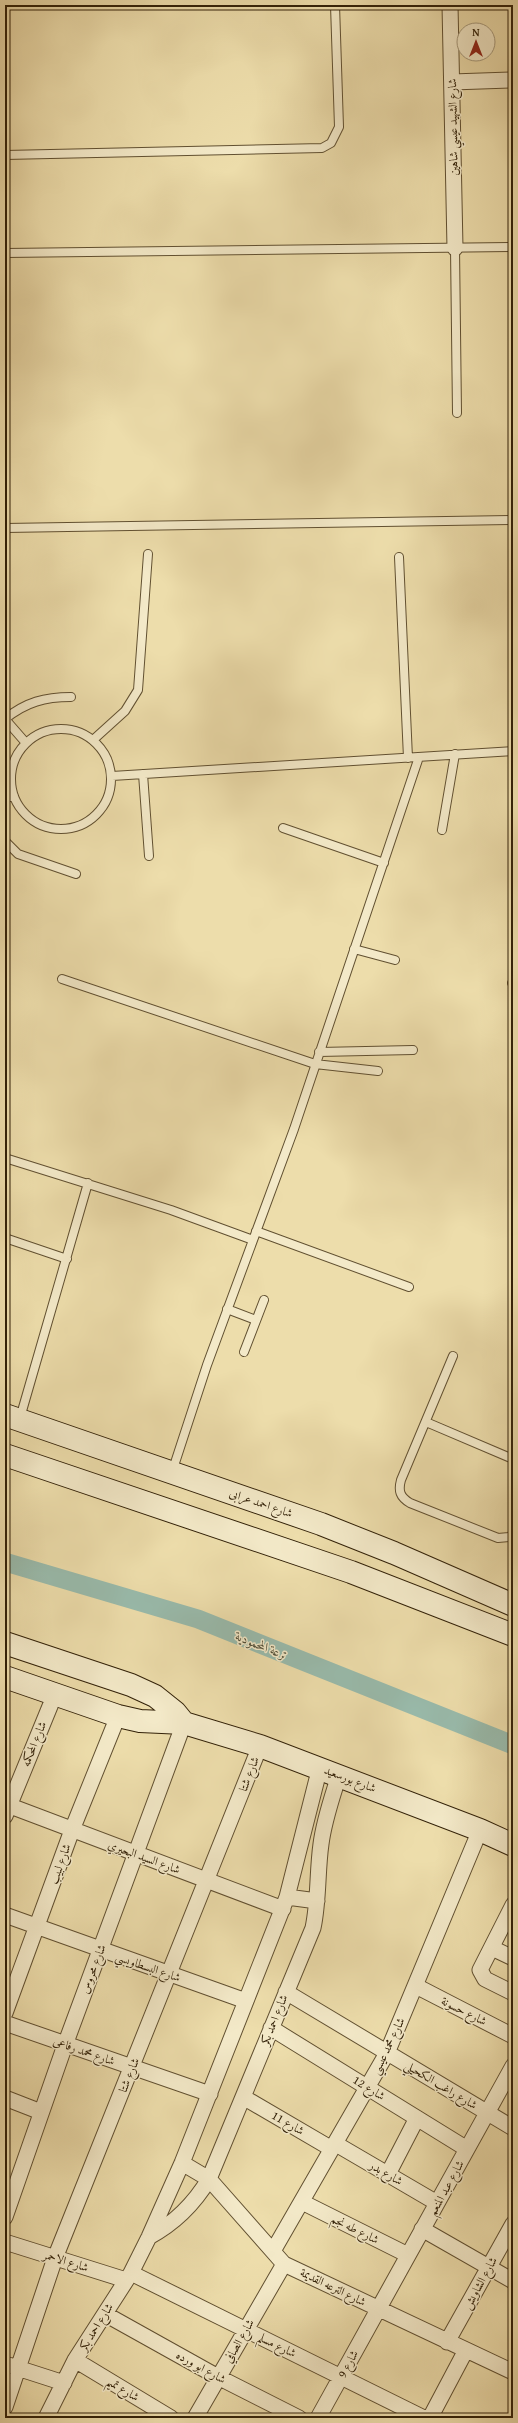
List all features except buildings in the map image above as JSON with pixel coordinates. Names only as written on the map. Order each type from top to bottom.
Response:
[{"type":"main road","name":"شارع احمد عرابى","points":[[12,1417],[321,1524],[416,1562],[513,1605]]},
{"type":"main road","points":[[5,1455],[351,1572],[513,1636]]},
{"type":"main road","points":[[5,1643],[131,1684],[155,1696],[175,1712],[184,1723]]},
{"type":"main road","name":"شارع بورسعيد","points":[[5,1677],[118,1716],[140,1721],[184,1723],[260,1746],[330,1771],[480,1830],[513,1845]]},
{"type":"street","name":"شارع الشهيد عيسي شاهين","points":[[450,5],[456,248]]},
{"type":"street","points":[[452,82],[513,80]]},
{"type":"street","name":"شارع المحكمه","points":[[6,1808],[55,1694]]},
{"type":"street","name":"شارع لبيب","points":[[5,2013],[72,1830],[118,1716]]},
{"type":"street","name":"شارع محروس","points":[[5,2217],[65,2045],[137,1854],[184,1723]]},
{"type":"street","name":"شارع شتا","points":[[5,2407],[12,2366],[208,1880],[260,1746]]},
{"type":"street","name":"شارع احمد بكر","points":[[46,2418],[75,2360],[128,2276],[149,2237],[182,2163],[285,1903],[330,1771]]},
{"type":"street","name":"شارع احمد بكر","points":[[149,2237],[164,2229],[190,2207],[209,2179],[313,1928],[330,1771]]},
{"type":"street","name":"شارع السيد البحيري","points":[[6,1808],[72,1830],[208,1880],[285,1903],[317,1901]]},
{"type":"street","name":"شارع محمد عيسي","points":[[273,2251],[387,2053],[480,1830]]},
{"type":"street","points":[[294,1873],[318,1877]]},
{"type":"street","points":[[513,1905],[482,1965],[481,1975],[513,1993]]},
{"type":"street","name":"شارع البسطاويسي","points":[[5,1915],[246,2001]]},
{"type":"street","points":[[492,1948],[513,1958]]},
{"type":"street","name":"شارع حسونة","points":[[416,1986],[513,2036]]},
{"type":"street","name":"شارع راغب الكحيلي","points":[[286,1992],[513,2128]]},
{"type":"street","name":"شارع محمد رفاعى","points":[[5,2023],[210,2094]]},
{"type":"street","name":"شارع 12","points":[[271,2028],[467,2149]]},
{"type":"street","name":"شارع عبد المنعم","points":[[378,2309],[513,2066]]},
{"type":"street","name":"شارع 11","points":[[243,2097],[334,2147]]},
{"type":"street","points":[[5,2098],[41,2112]]},
{"type":"street","points":[[388,2174],[418,2118]]},
{"type":"street","name":"شارع بدر","points":[[334,2147],[388,2174],[437,2203]]},
{"type":"street","name":"شارع الترعه القديمة","points":[[182,2163],[209,2179],[284,2264],[513,2372]]},
{"type":"street","name":"شارع طه نجم","points":[[302,2202],[408,2255]]},
{"type":"street","name":"شارع الشاويش","points":[[447,2342],[513,2224]]},
{"type":"street","points":[[422,2229],[513,2281]]},
{"type":"street","name":"شارع الاحمر","points":[[5,2242],[55,2258],[128,2276]]},
{"type":"street","name":"شارع الصافي","points":[[195,2418],[284,2264]]},
{"type":"street","name":"شارع مسلم","points":[[128,2276],[246,2330],[424,2418]]},
{"type":"street","name":"شارع 9","points":[[318,2418],[378,2309]]},
{"type":"street","name":"شارع ابو ورده","points":[[105,2314],[218,2377],[299,2418]]},
{"type":"street","points":[[430,2418],[466,2350]]},
{"type":"street","name":"شارع تميم","points":[[75,2360],[172,2418]]},
{"type":"street","points":[[12,2366],[64,2383]]},
{"type":"lane","points":[[5,155],[322,148],[331,144],[339,127],[335,5]]},
{"type":"lane","points":[[5,254],[513,247]]},
{"type":"lane","points":[[456,248],[457,413]]},
{"type":"lane","points":[[5,528],[513,520]]},
{"type":"lane","points":[[93,740],[125,711],[138,690],[148,554]]},
{"type":"lane","points":[[399,557],[408,758]]},
{"type":"lane","points":[[26,743],[5,719],[20,708],[36,700],[54,697],[71,697]]},
{"type":"lane","points":[[59,729],[77,731],[93,740],[106,756],[112,776],[108,798],[96,816],[76,828],[54,829],[33,821],[17,805],[11,784],[14,762],[26,743],[41,733],[59,729]]},
{"type":"lane","points":[[112,776],[513,751]]},
{"type":"lane","points":[[442,830],[456,754]]},
{"type":"lane","points":[[172,1472],[227,1309],[294,1129],[419,757]]},
{"type":"lane","points":[[143,774],[149,856]]},
{"type":"lane","points":[[5,798],[14,796]]},
{"type":"lane","points":[[283,828],[384,863]]},
{"type":"lane","points":[[5,841],[18,854],[76,874]]},
{"type":"lane","points":[[354,949],[395,960]]},
{"type":"lane","points":[[62,979],[315,1064],[378,1070]]},
{"type":"lane","points":[[319,1052],[413,1050]]},
{"type":"lane","points":[[5,1158],[88,1183],[253,1240]]},
{"type":"lane","points":[[12,1417],[67,1259],[88,1183]]},
{"type":"lane","points":[[256,1231],[409,1287]]},
{"type":"lane","points":[[5,1238],[67,1259]]},
{"type":"lane","points":[[244,1352],[264,1300]]},
{"type":"lane","points":[[227,1309],[256,1320]]},
{"type":"lane","points":[[453,1356],[399,1487],[404,1499],[498,1538],[509,1537],[513,1534]]},
{"type":"lane","points":[[426,1422],[513,1459]]},
{"type":"waterway","name":"ترعة المحمودية","points":[[5,1562],[198,1619],[513,1745]]}]
